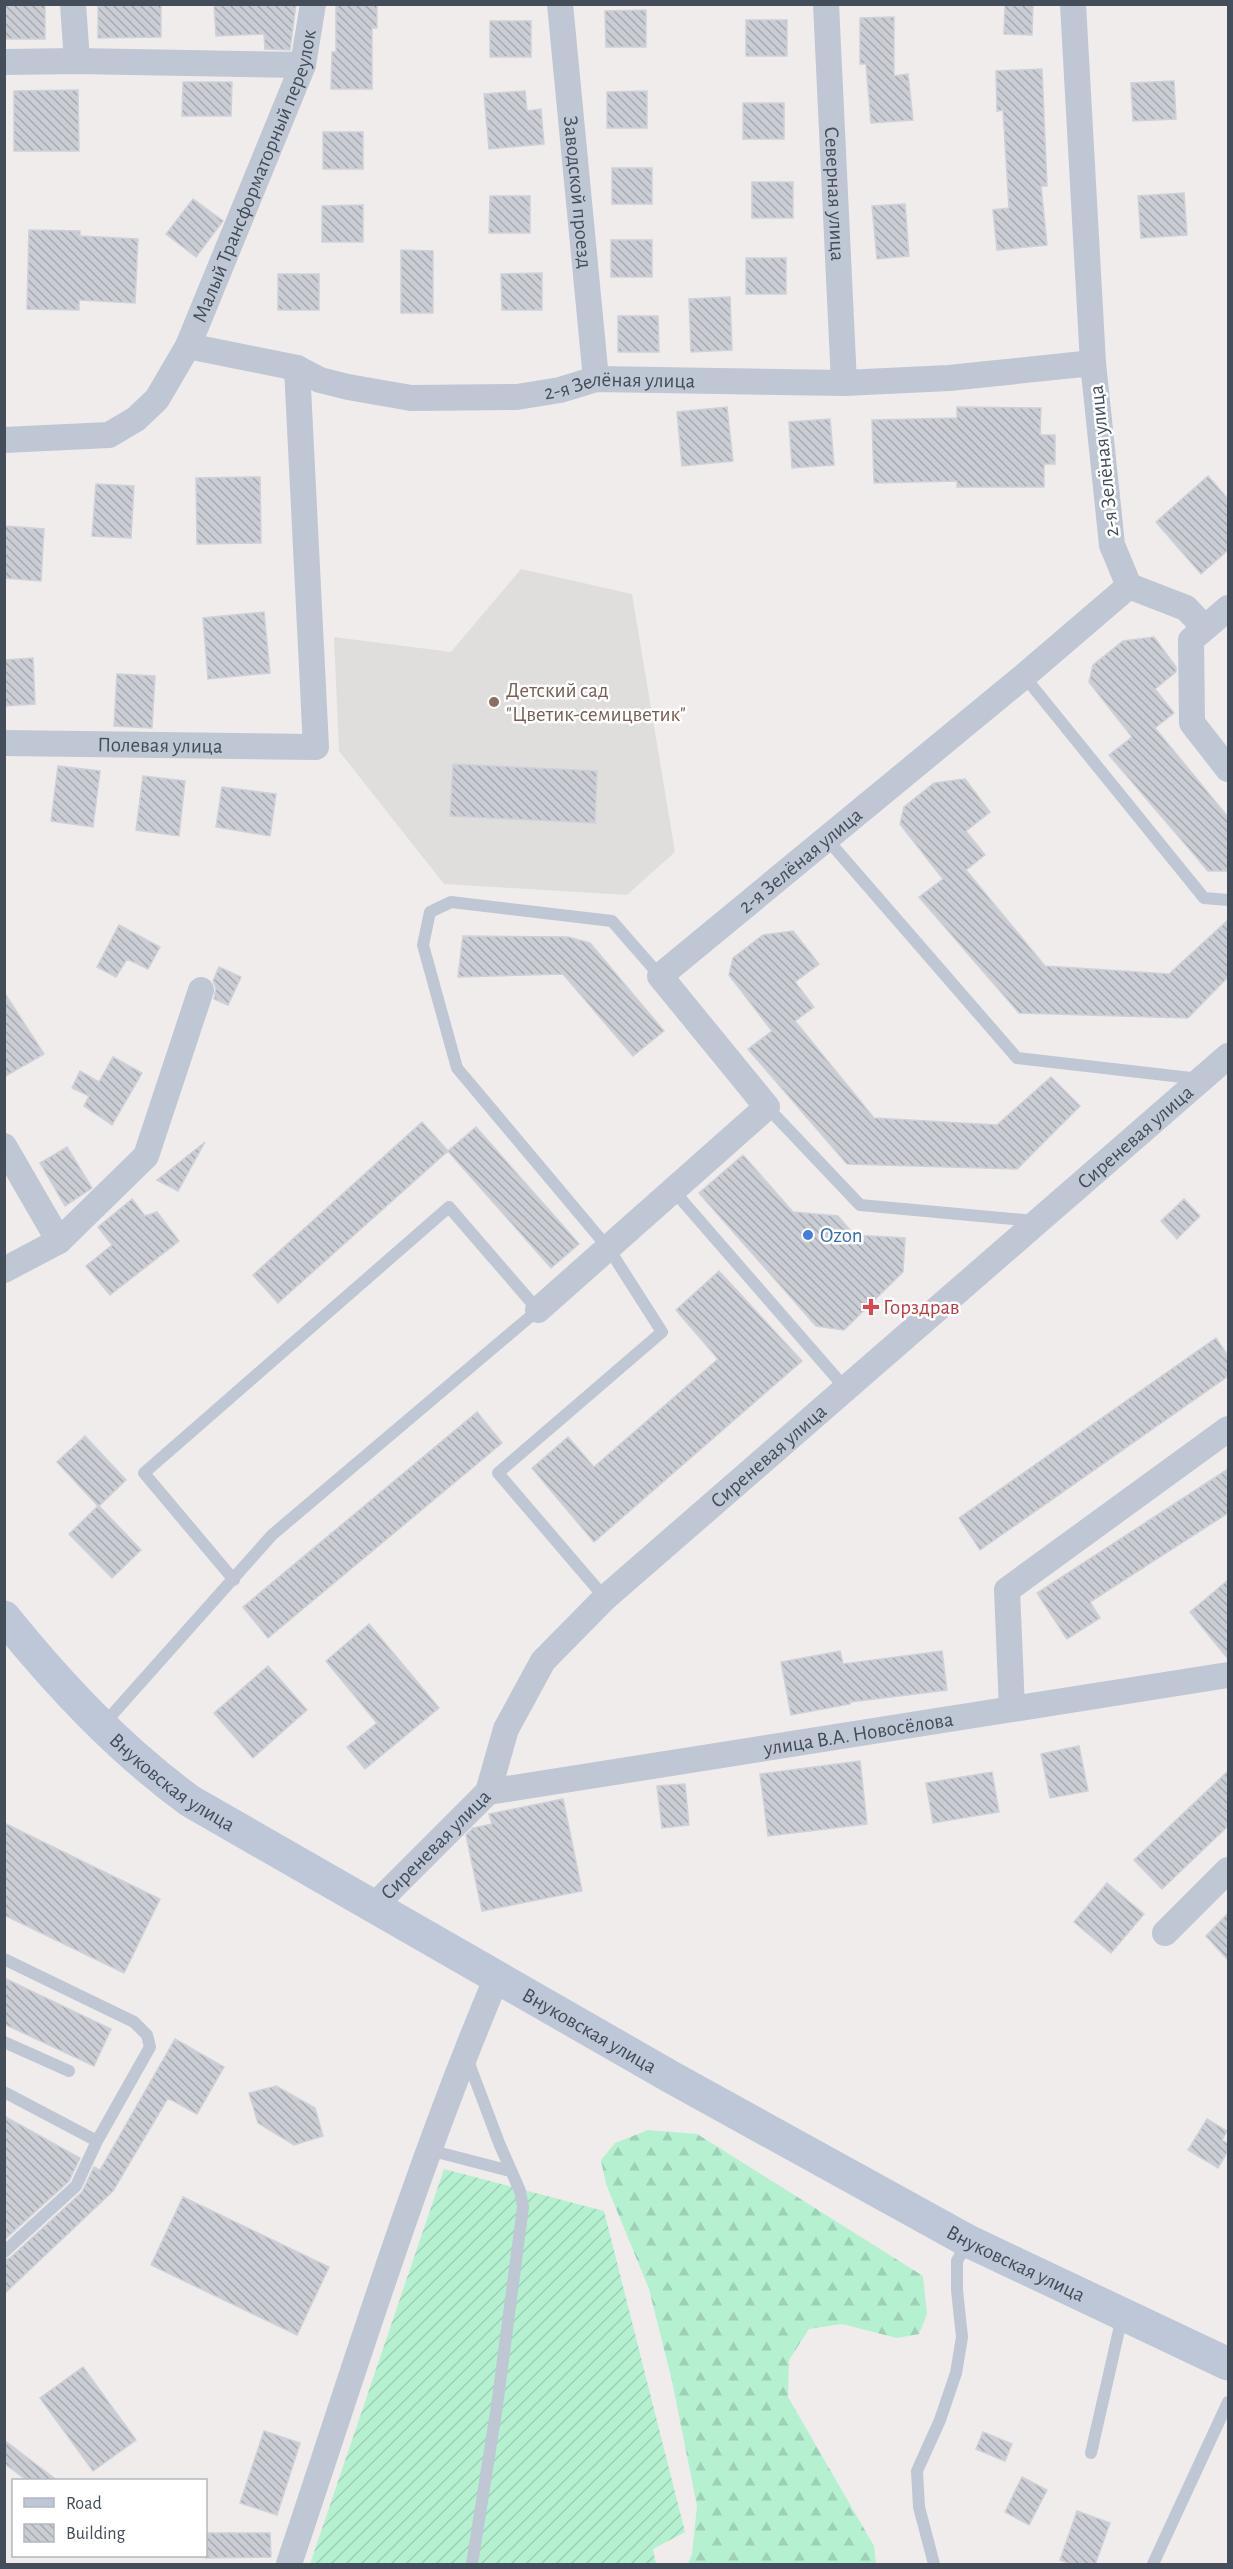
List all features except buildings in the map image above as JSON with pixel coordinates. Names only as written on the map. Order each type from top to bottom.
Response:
[{"type":"main road","name":"Внуковская улица","points":[[4,1617],[39,1660],[102,1727],[150,1772],[190,1801],[670,2077],[968,2241],[1228,2364]]},
{"type":"street","points":[[73,4],[76,61]]},
{"type":"street","name":"Малый Трансформаторный переулок","points":[[4,440],[109,435],[136,419],[157,399],[188,346],[303,65],[313,4]]},
{"type":"street","name":"Заводской проезд","points":[[560,4],[596,379]]},
{"type":"street","name":"Северная улица","points":[[826,4],[844,383]]},
{"type":"street","name":"2-я Зелёная улица","points":[[660,976],[1024,676],[1129,586],[1112,545],[1093,363],[1073,4]]},
{"type":"street","points":[[4,62],[303,65]]},
{"type":"street","name":"2-я Зелёная улица","points":[[188,346],[297,368],[320,380],[411,398],[517,397],[560,390],[596,379],[844,383],[950,378],[1093,363]]},
{"type":"street","name":"Полевая улица","points":[[4,743],[316,747],[297,368]]},
{"type":"street","points":[[1129,586],[1186,608],[1205,628]]},
{"type":"street","points":[[1228,608],[1191,640],[1192,723],[1228,769]]},
{"type":"street","points":[[538,1310],[767,1107],[660,976]]},
{"type":"street","points":[[4,1270],[59,1241],[146,1156],[201,990]]},
{"type":"street","name":"Сиреневая улица","points":[[374,1906],[488,1792],[506,1730],[543,1661],[605,1598],[1228,1056]]},
{"type":"street","points":[[4,1146],[59,1241]]},
{"type":"street","points":[[1012,1709],[1007,1590],[1228,1429]]},
{"type":"street","name":"улица В.А. Новосёлова","points":[[488,1792],[1228,1675]]},
{"type":"street","points":[[1165,1933],[1228,1870]]},
{"type":"street","points":[[289,2565],[429,2150],[465,2053],[497,1977]]},
{"type":"lane","points":[[1024,676],[1204,898],[1228,900]]},
{"type":"lane","points":[[826,838],[1017,1058],[1202,1079]]},
{"type":"lane","points":[[605,1598],[498,1473],[662,1332],[609,1249],[457,1068],[423,945],[430,912],[451,902],[612,921],[660,976]]},
{"type":"lane","points":[[767,1107],[860,1205],[1039,1221]]},
{"type":"lane","points":[[673,1190],[846,1389]]},
{"type":"lane","points":[[102,1727],[234,1580],[272,1535],[538,1310],[449,1207],[144,1473],[234,1580]]},
{"type":"lane","points":[[4,1959],[134,2022],[147,2035],[150,2047],[97,2141],[76,2186],[4,2252]]},
{"type":"lane","points":[[4,2042],[69,2071]]},
{"type":"lane","points":[[465,2053],[510,2171],[520,2191],[523,2207],[497,2406],[472,2565]]},
{"type":"lane","points":[[4,2092],[97,2141]]},
{"type":"lane","points":[[429,2150],[510,2171]]},
{"type":"lane","points":[[934,2565],[919,2507],[917,2471],[940,2420],[956,2373],[962,2337],[957,2290],[957,2262],[968,2241]]},
{"type":"lane","points":[[1090,2453],[1123,2314]]},
{"type":"lane","points":[[1153,2565],[1228,2402]]},
{"type":"shaded area","name":"Детский сад \"Цветик-семицветик\"","points":[[521,569],[632,594],[675,852],[627,895],[444,884],[339,751],[334,637],[451,652]]},
{"type":"green space","points":[[648,2130],[697,2134],[923,2276],[927,2314],[919,2334],[897,2338],[842,2324],[809,2329],[789,2360],[788,2397],[874,2546],[876,2564],[688,2564],[692,2554],[697,2506],[672,2381],[649,2289],[606,2184],[601,2160],[615,2143]]},
{"type":"green space","points":[[444,2169],[604,2211],[685,2532],[653,2549],[656,2564],[310,2564]]},
{"type":"place","name":"Детский сад \"Цветик-семицветик\"","points":[[494,702]]},
{"type":"place","name":"Ozon","points":[[808,1235]]},
{"type":"place","name":"Горздрав","points":[[871,1307]]}]
